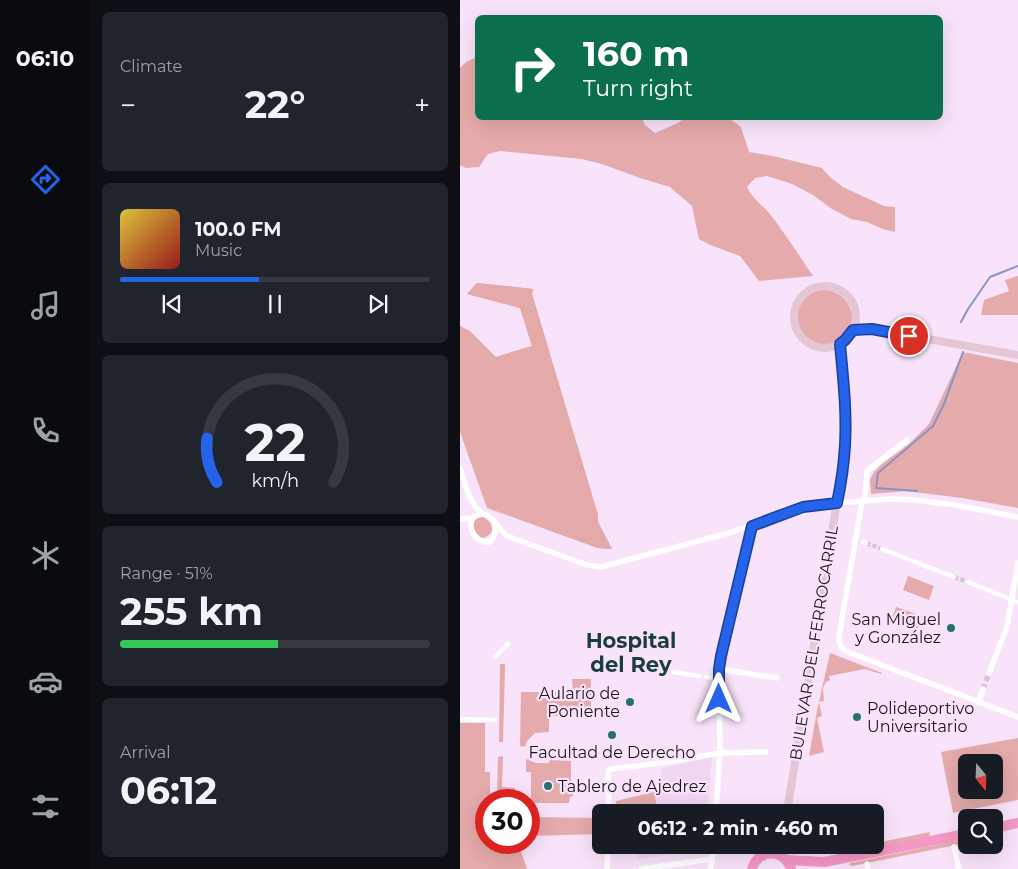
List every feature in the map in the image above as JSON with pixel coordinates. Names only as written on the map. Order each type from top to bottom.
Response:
[{"type":"highway","points":[[1003,826],[1018,823]]},
{"type":"highway","points":[[777,854],[787,862],[824,862],[958,836]]},
{"type":"highway","points":[[751,868],[757,859],[764,854]]},
{"type":"highway","points":[[810,869],[824,862]]},
{"type":"main road","points":[[828,286],[837,289],[845,294],[855,310],[853,330],[845,340],[837,345],[825,348],[809,344],[797,331],[794,323],[796,304],[809,290],[828,286]]},
{"type":"main road","points":[[855,320],[872,329]]},
{"type":"main road","points":[[853,330],[872,329],[1018,355]]},
{"type":"main road","name":"BULEVAR DEL FERROCARRIL","points":[[787,804],[842,470],[845,437],[845,401],[841,358],[837,345]]},
{"type":"street","points":[[907,440],[867,471],[865,496],[862,502],[839,643],[848,652],[1018,717]]},
{"type":"street","points":[[460,468],[472,503],[472,518],[467,532],[472,539],[486,542],[493,537],[496,531],[495,524]]},
{"type":"street","points":[[472,503],[484,514],[491,517],[507,536],[587,565],[601,567],[729,533],[803,507],[892,499],[915,500],[955,505],[1018,517]]},
{"type":"street","points":[[460,519],[484,514]]},
{"type":"street","points":[[717,804],[720,753],[719,669],[752,526]]},
{"type":"street","points":[[493,537],[507,536]]},
{"type":"street","points":[[882,549],[954,577]]},
{"type":"street","points":[[989,673],[1007,627],[1014,601],[1018,563]]},
{"type":"street","points":[[968,582],[1014,601]]},
{"type":"street","points":[[495,656],[508,644]]},
{"type":"street","points":[[719,669],[777,678]]},
{"type":"street","points":[[674,672],[699,676]]},
{"type":"street","points":[[706,677],[719,679]]},
{"type":"street","points":[[978,702],[983,689]]},
{"type":"street","points":[[460,719],[495,720]]},
{"type":"street","points":[[609,804],[608,773],[610,770],[720,753],[766,752]]},
{"type":"street","points":[[954,847],[959,869]]},
{"type":"street","points":[[607,869],[608,854]]},
{"type":"street","points":[[710,869],[713,854]]},
{"type":"street","points":[[641,869],[712,861]]},
{"type":"street","points":[[712,861],[714,869]]},
{"type":"shaded area","points":[[475,58],[475,120],[643,120],[645,125],[655,133],[682,120],[732,120],[741,127],[749,152],[822,168],[843,187],[884,206],[895,207],[895,232],[867,222],[851,219],[792,184],[767,176],[755,178],[747,187],[749,191],[770,214],[813,276],[759,281],[740,256],[699,239],[692,206],[670,187],[602,164],[581,159],[500,151],[488,154],[479,167],[466,168],[460,165],[460,68],[466,62]]},
{"type":"shaded area","points":[[1018,276],[1018,315],[981,315],[984,300],[1009,291],[1005,280]]},
{"type":"shaded area","points":[[477,283],[533,289],[532,294],[598,515],[598,522],[612,549],[598,548],[487,508],[460,432],[460,326],[470,331],[496,357],[532,346],[520,308],[467,294]]},
{"type":"shaded area","points":[[477,283],[533,289],[532,294],[598,515],[598,522],[612,549],[598,548],[545,529],[492,380],[503,376],[496,357],[532,346],[520,308],[467,294]]},
{"type":"shaded area","points":[[818,290],[830,290],[840,294],[848,302],[852,318],[848,334],[840,342],[830,346],[818,346],[808,342],[800,334],[796,324],[796,312],[800,302],[808,294]]},
{"type":"shaded area","points":[[963,352],[1018,363],[1018,508],[906,491],[871,494],[870,480],[874,472],[909,444],[929,424]]},
{"type":"shaded area","points":[[483,517],[490,523],[492,530],[488,536],[479,538],[471,525],[476,519]]},
{"type":"shaded area","points":[[908,576],[934,586],[929,600],[903,590]]},
{"type":"shaded area","points":[[896,607],[922,616],[917,631],[891,621]]},
{"type":"shaded area","points":[[830,653],[882,673],[865,669],[829,676],[830,680],[826,682],[823,688],[824,701],[819,702]]},
{"type":"shaded area","points":[[500,664],[505,664],[503,742],[499,742]]},
{"type":"shaded area","points":[[572,679],[591,679],[591,713],[571,713],[570,708],[562,712],[562,716],[549,716],[549,732],[535,733],[527,741],[525,747],[520,746],[521,692],[573,692]]},
{"type":"shaded area","points":[[819,702],[822,716],[817,718],[824,752],[809,756],[817,711]]},
{"type":"shaded area","points":[[460,723],[485,723],[485,772],[490,772],[490,789],[475,789],[475,854],[522,854],[527,869],[460,869]]},
{"type":"shaded area","points":[[1018,738],[1018,800],[973,809],[958,809],[958,812],[953,813],[941,752]]},
{"type":"shaded area","points":[[503,756],[502,787],[515,789],[497,789],[498,757]]},
{"type":"shaded area","points":[[712,757],[708,804],[656,804],[654,792],[662,782],[660,769]]},
{"type":"shaded area","points":[[526,759],[536,763],[549,763],[550,760],[571,761],[573,796],[570,797],[569,803],[540,803],[540,789],[531,789],[531,772],[526,772]]},
{"type":"shaded area","points":[[654,792],[656,804],[616,804],[616,801]]},
{"type":"shaded area","points":[[540,817],[592,818],[592,834],[540,836]]},
{"type":"shaded area","points":[[930,832],[927,837],[884,845],[884,841]]},
{"type":"shaded area","points":[[958,841],[958,845],[852,866],[849,865],[850,863]]},
{"type":"shaded area","points":[[638,854],[672,854],[638,859]]},
{"type":"waterway","points":[[961,322],[990,277],[1018,266]]},
{"type":"waterway","points":[[917,491],[876,488],[878,473],[933,426],[944,404],[963,352]]},
{"type":"tunnel","points":[[866,543],[882,549]]},
{"type":"tunnel","points":[[954,577],[968,582]]},
{"type":"tunnel","points":[[665,670],[673,672]]},
{"type":"tunnel","points":[[983,689],[989,673]]},
{"type":"place","name":"San Miguel y González","points":[[951,628]]},
{"type":"place","name":"Aulario de Poniente","points":[[630,702]]},
{"type":"place","name":"Polideportivo Universitario","points":[[857,717]]},
{"type":"place","name":"Facultad de Derecho","points":[[612,735]]},
{"type":"place","name":"Tablero de Ajedrez","points":[[548,786]]},
{"type":"district","name":"Hospital del Rey","points":[[631,652]]},
{"type":"route","points":[[719,699],[718,682],[721,656],[752,526],[809,505],[837,503],[845,447],[845,401],[840,344],[853,330],[872,329],[909,336]]}]
